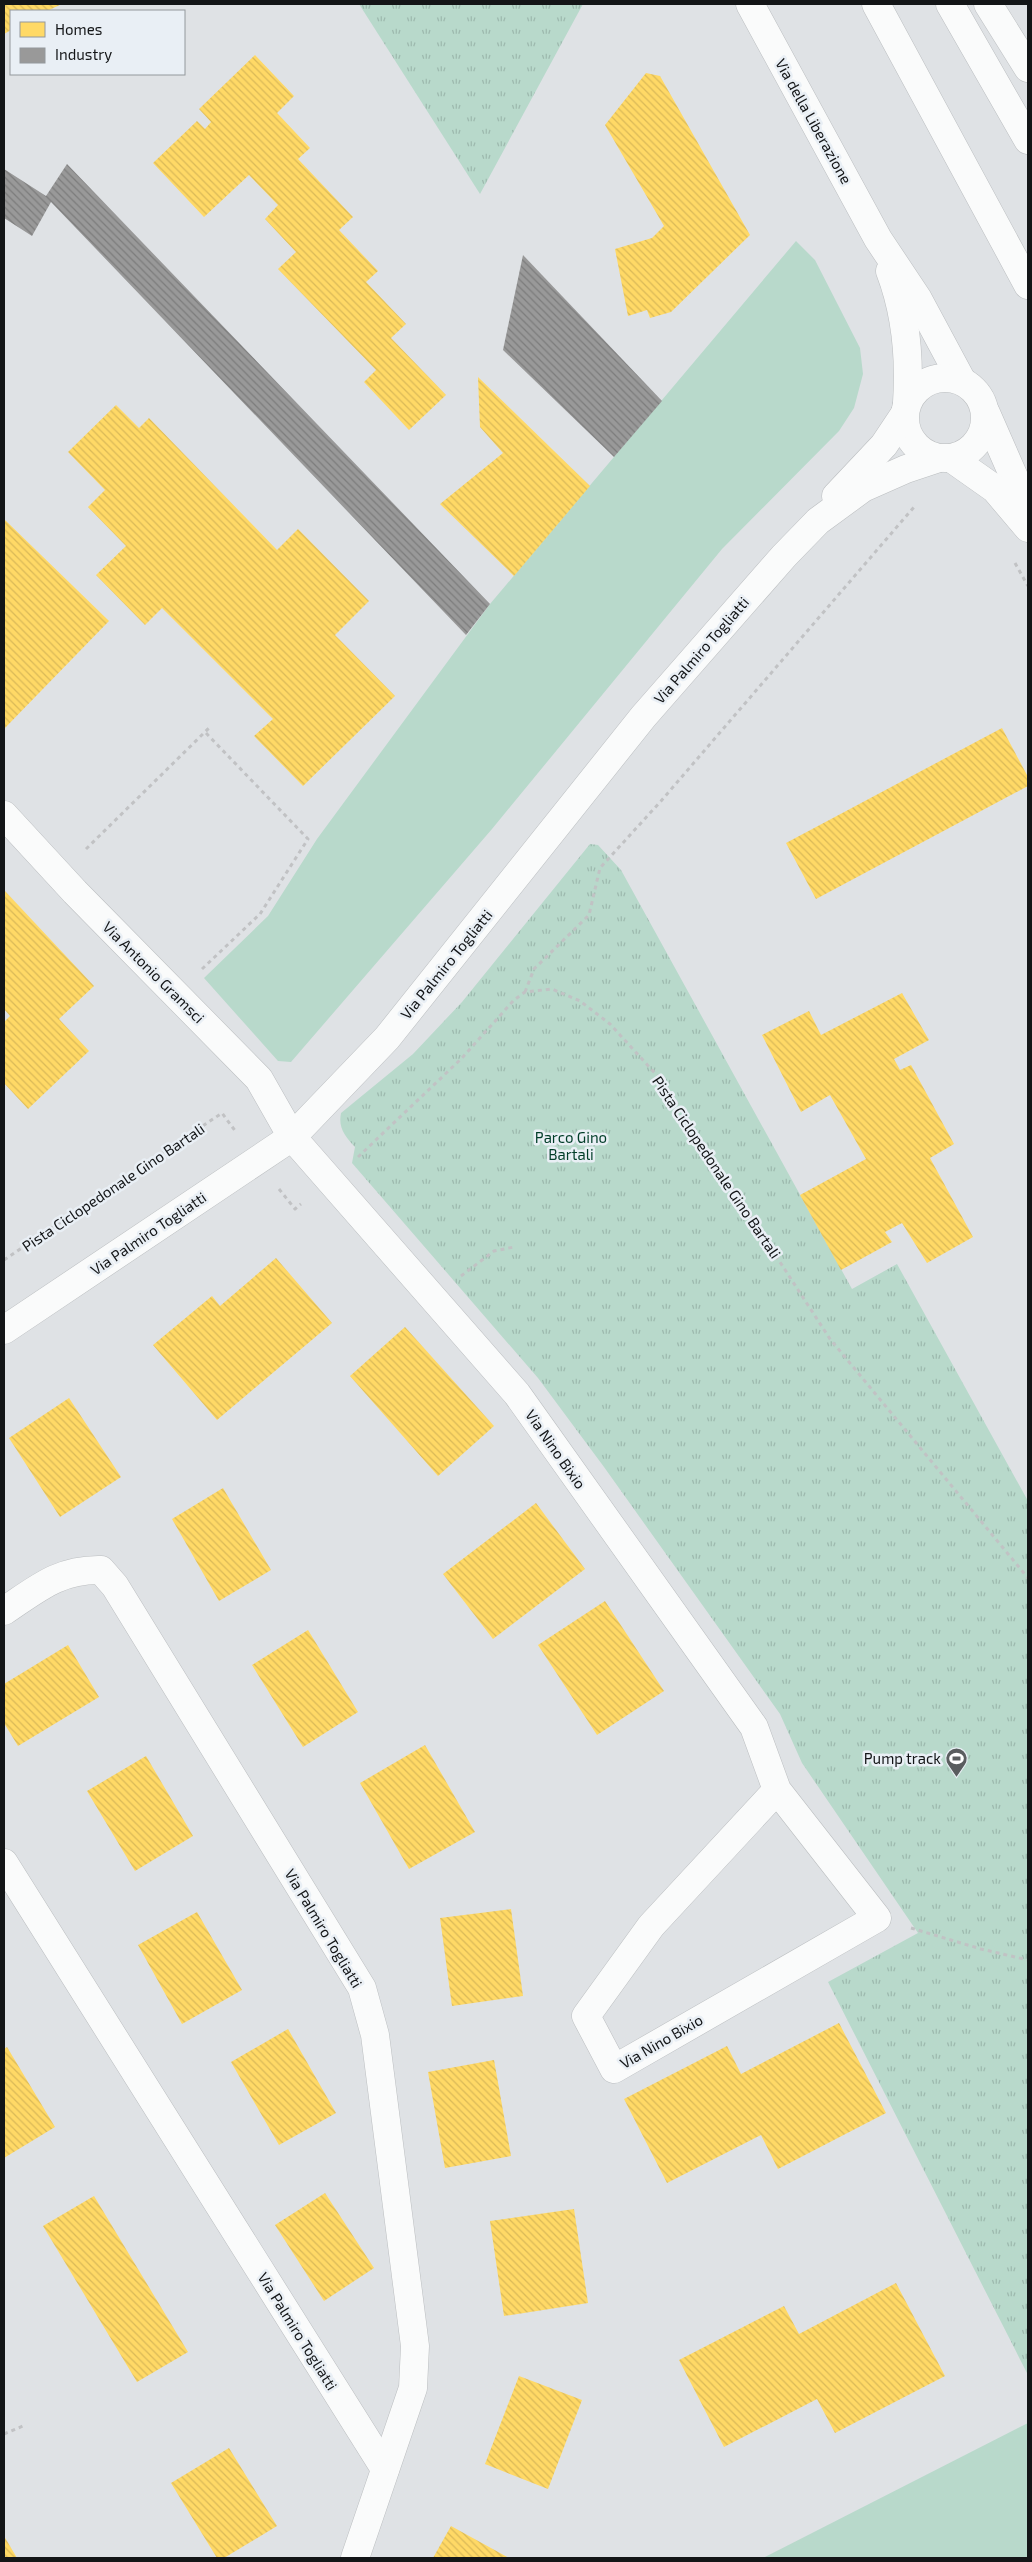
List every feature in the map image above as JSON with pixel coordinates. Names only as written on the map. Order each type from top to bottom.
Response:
[{"type":"main road","name":"Via della Liberazione","points":[[750,4],[878,239],[918,298],[962,381],[973,388],[982,400],[1028,509]]},
{"type":"main road","points":[[876,4],[1028,285]]},
{"type":"main road","points":[[950,4],[1028,140]]},
{"type":"main road","points":[[988,4],[1028,68]]},
{"type":"main road","name":"Via della Liberazione","points":[[878,239],[893,279],[908,344],[909,370],[906,409],[910,438],[928,454],[945,458],[995,489],[1028,528]]},
{"type":"main road","points":[[906,409],[914,391],[924,383],[936,378],[949,377],[962,381]]},
{"type":"main road","name":"Via Palmiro Togliatti","points":[[4,1330],[292,1137],[387,1038],[643,717],[744,600],[818,522],[845,485],[884,445],[906,409]]},
{"type":"main road","points":[[945,458],[963,454],[981,437],[986,425],[986,413]]},
{"type":"main road","name":"Via Palmiro Togliatti","points":[[818,522],[863,488],[906,469],[945,458]]},
{"type":"main road","name":"Via Antonio Gramsci","points":[[4,815],[259,1079],[292,1137]]},
{"type":"main road","name":"Via Nino Bixio","points":[[292,1137],[517,1394],[754,1727],[777,1790],[877,1918],[614,2069],[586,2016],[651,1926],[777,1790]]},
{"type":"main road","name":"Via Palmiro Togliatti","points":[[4,1611],[53,1579],[79,1569],[101,1570],[115,1586],[362,1988],[375,2035],[415,2346],[412,2388],[355,2558]]},
{"type":"main road","name":"Via Palmiro Togliatti","points":[[4,1864],[385,2469]]},
{"type":"path","points":[[331,1182],[461,1059],[514,1000],[525,992],[534,969],[589,915],[600,868],[661,801],[916,506]]},
{"type":"path","points":[[1015,561],[1028,586]]},
{"type":"path","points":[[59,874],[210,727]]},
{"type":"path","points":[[176,994],[260,914],[308,839],[206,732]]},
{"type":"path","name":"Pista Ciclopedonale Gino Bartali","points":[[525,992],[552,989],[580,1001],[610,1024],[663,1082],[830,1339],[1028,1578]]},
{"type":"path","name":"Pista Ciclopedonale Gino Bartali","points":[[4,1260],[222,1113]]},
{"type":"path","points":[[433,1299],[494,1251],[514,1247]]},
{"type":"path","points":[[877,1918],[981,1949],[1028,1960]]},
{"type":"path","points":[[4,2434],[23,2426]]},
{"type":"green space","points":[[359,4],[583,4],[480,194]]},
{"type":"green space","points":[[796,241],[815,260],[860,348],[863,374],[854,408],[839,431],[722,549],[492,829],[291,1062],[278,1061],[204,978],[268,916],[317,839],[490,604]]},
{"type":"green space","name":"Parco Gino Bartali","points":[[590,844],[598,845],[621,870],[852,1289],[897,1264],[1028,1501],[1028,2375],[828,1982],[918,1933],[802,1763],[780,1714],[604,1467],[538,1378],[352,1163],[355,1147],[341,1127],[341,1113],[413,1054],[462,1002]]},
{"type":"green space","points":[[1028,2423],[1028,2558],[763,2558]]},
{"type":"building: Homes","points":[[4,4],[62,4],[49,10],[10,10],[10,31],[4,34]]},
{"type":"building: Homes","points":[[255,55],[294,96],[277,113],[310,148],[298,159],[353,217],[339,230],[378,271],[366,282],[406,324],[391,338],[446,395],[409,430],[364,382],[376,370],[278,269],[296,252],[265,219],[278,205],[249,175],[204,217],[153,163],[197,121],[205,129],[211,122],[199,109]]},
{"type":"building: Homes","points":[[646,73],[660,76],[750,235],[671,312],[650,318],[647,310],[628,316],[615,249],[652,238],[664,226],[605,125]]},
{"type":"building: Homes","points":[[478,377],[590,486],[514,576],[440,504],[503,453],[480,427]]},
{"type":"building: Homes","points":[[116,405],[139,428],[149,418],[277,550],[298,529],[369,601],[335,635],[395,696],[303,786],[254,736],[273,719],[162,608],[145,625],[96,575],[126,546],[88,507],[105,490],[68,452]]},
{"type":"building: Homes","points":[[4,519],[109,621],[4,729]]},
{"type":"building: Homes","points":[[1002,728],[1028,777],[1028,786],[816,899],[786,843]]},
{"type":"building: Homes","points":[[4,890],[94,986],[59,1019],[89,1051],[28,1109],[4,1083],[4,1022],[10,1016],[4,1009]]},
{"type":"building: Homes","points":[[902,993],[929,1040],[894,1059],[900,1070],[911,1065],[954,1144],[930,1158],[973,1237],[927,1263],[902,1223],[885,1232],[892,1242],[841,1270],[800,1195],[866,1159],[830,1095],[801,1112],[762,1035],[809,1011],[821,1035]]},
{"type":"building: Homes","points":[[276,1258],[332,1323],[217,1420],[153,1345],[212,1296],[220,1306]]},
{"type":"building: Homes","points":[[405,1327],[494,1426],[438,1476],[350,1376]]},
{"type":"building: Homes","points":[[69,1398],[121,1477],[60,1517],[9,1438]]},
{"type":"building: Homes","points":[[223,1488],[271,1570],[219,1601],[172,1519]]},
{"type":"building: Homes","points":[[536,1503],[585,1569],[493,1639],[443,1574]]},
{"type":"building: Homes","points":[[605,1601],[664,1691],[597,1735],[538,1645]]},
{"type":"building: Homes","points":[[308,1630],[358,1712],[303,1747],[252,1665]]},
{"type":"building: Homes","points":[[68,1645],[99,1697],[18,1746],[4,1723],[4,1684]]},
{"type":"building: Homes","points":[[425,1745],[475,1832],[409,1869],[360,1783]]},
{"type":"building: Homes","points":[[146,1756],[193,1836],[135,1871],[87,1791]]},
{"type":"building: Homes","points":[[511,1909],[523,1996],[452,2006],[440,1918]]},
{"type":"building: Homes","points":[[197,1912],[242,1990],[182,2024],[138,1945]]},
{"type":"building: Homes","points":[[839,2023],[886,2113],[778,2169],[761,2135],[667,2183],[624,2099],[727,2046],[741,2074]]},
{"type":"building: Homes","points":[[288,2029],[336,2113],[279,2145],[231,2062]]},
{"type":"building: Homes","points":[[7,2047],[55,2127],[4,2158],[4,2049]]},
{"type":"building: Homes","points":[[494,2060],[511,2156],[445,2168],[428,2072]]},
{"type":"building: Homes","points":[[325,2193],[374,2268],[324,2301],[275,2225]]},
{"type":"building: Homes","points":[[94,2196],[188,2352],[137,2382],[43,2226]]},
{"type":"building: Homes","points":[[574,2209],[588,2303],[504,2316],[490,2221]]},
{"type":"building: Homes","points":[[896,2283],[945,2376],[835,2433],[817,2399],[724,2447],[679,2360],[784,2306],[799,2334]]},
{"type":"building: Homes","points":[[519,2376],[582,2400],[548,2489],[485,2464]]},
{"type":"building: Homes","points":[[229,2448],[277,2526],[224,2558],[217,2558],[171,2483]]},
{"type":"building: Homes","points":[[451,2526],[509,2558],[433,2558]]},
{"type":"building: Homes","points":[[4,2536],[17,2558],[4,2558]]},
{"type":"building: Industry","points":[[67,164],[490,604],[466,635],[51,202],[32,236],[4,218],[4,169],[46,196]]},
{"type":"building: Industry","points":[[523,255],[662,401],[614,457],[503,350]]},
{"type":"place","name":"Pump track","points":[[957,1777]]}]
